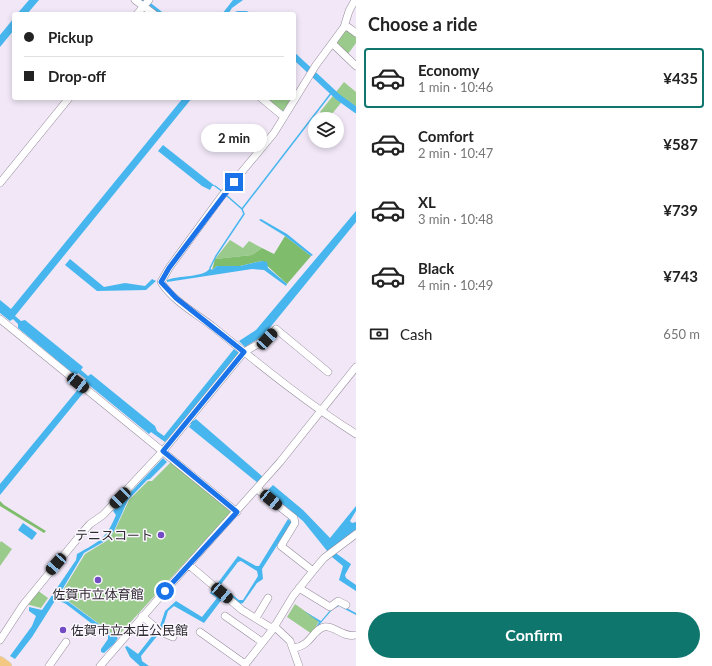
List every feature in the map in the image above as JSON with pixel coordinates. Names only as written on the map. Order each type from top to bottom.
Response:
[{"type":"main road","points":[[0,661],[7,666]]},
{"type":"street","points":[[135,0],[147,3],[153,12]]},
{"type":"street","points":[[296,97],[311,72],[344,27],[349,11],[355,0]]},
{"type":"street","points":[[139,12],[147,3]]},
{"type":"street","points":[[344,27],[348,27],[356,33]]},
{"type":"street","points":[[333,44],[356,66]]},
{"type":"street","points":[[0,183],[67,100]]},
{"type":"street","points":[[263,100],[284,117]]},
{"type":"street","points":[[294,100],[259,152],[224,194],[169,268],[161,282],[176,298],[244,352],[321,412],[356,434]]},
{"type":"street","points":[[0,319],[237,512]]},
{"type":"street","points":[[0,640],[23,605],[82,533],[107,511],[163,451],[244,352],[267,339],[276,329],[328,372]]},
{"type":"street","points":[[100,666],[142,616],[257,489],[356,368]]},
{"type":"street","points":[[257,489],[292,517],[295,523],[281,546],[313,571]]},
{"type":"street","points":[[200,632],[245,665],[299,588],[313,571],[328,555],[355,537]]},
{"type":"street","points":[[189,565],[242,610],[273,627],[290,641],[294,648],[299,666]]},
{"type":"street","points":[[299,588],[330,607],[338,601],[346,605]]},
{"type":"street","points":[[256,618],[268,598]]},
{"type":"street","points":[[142,616],[159,630],[173,637]]},
{"type":"street","points":[[224,616],[262,642]]},
{"type":"street","points":[[294,648],[303,647],[322,627],[328,627],[348,637],[356,635]]},
{"type":"street","points":[[49,666],[66,642]]},
{"type":"green space","points":[[345,30],[349,30],[356,35],[356,43],[348,54],[338,45],[337,42]]},
{"type":"green space","points":[[344,82],[356,92],[356,108],[344,99],[334,112],[320,112]]},
{"type":"green space","points":[[265,100],[292,100],[284,115]]},
{"type":"green space","points":[[285,236],[311,256],[287,284],[262,261],[240,266],[217,266],[212,270],[215,259],[252,255],[262,248],[274,254]]},
{"type":"green space","points":[[230,240],[243,248],[249,241],[262,248],[252,255],[215,259]]},
{"type":"green space","points":[[171,462],[232,511],[117,637],[60,595],[85,554],[108,540],[115,530],[129,500],[148,481],[152,481]]},
{"type":"green space","points":[[0,501],[46,531],[44,533],[0,506]]},
{"type":"green space","points":[[1,541],[12,549],[0,566],[0,543]]},
{"type":"green space","points":[[37,590],[48,598],[41,608],[26,604]]},
{"type":"green space","points":[[295,604],[319,621],[312,634],[287,617]]},
{"type":"water","points":[[29,0],[39,0],[29,12],[19,12]]},
{"type":"water","points":[[233,0],[243,0],[232,8],[229,12],[224,12]]},
{"type":"water","points":[[12,20],[12,32],[0,47],[0,35]]},
{"type":"water","points":[[181,100],[190,100],[15,316],[21,321],[25,320],[83,367],[81,370],[88,376],[91,374],[155,426],[157,431],[164,436],[234,349],[239,353],[187,416],[193,421],[196,419],[263,477],[258,483],[189,427],[191,424],[185,419],[165,442],[151,432],[149,434],[84,381],[86,379],[78,373],[76,376],[18,328],[18,324],[13,319],[10,321],[0,313],[0,300],[11,309]]},
{"type":"water","points":[[163,145],[215,186],[212,186],[210,190],[202,186],[158,151]]},
{"type":"water","points":[[356,211],[356,222],[264,335],[245,347],[239,341],[256,330]]},
{"type":"water","points":[[261,219],[287,234],[313,255],[311,256],[285,236],[259,220]]},
{"type":"water","points":[[70,259],[104,287],[125,283],[145,286],[152,279],[156,281],[146,290],[97,291],[65,265]]},
{"type":"water","points":[[262,261],[267,262],[268,268],[287,284],[286,286],[264,270],[252,269],[167,282],[167,280],[172,278],[197,275],[207,271],[210,268],[212,270],[217,266],[240,266]]},
{"type":"water","points":[[79,388],[84,392],[0,495],[0,484]]},
{"type":"water","points":[[163,458],[167,462],[128,500],[114,531],[107,540],[84,553],[59,595],[118,638],[114,644],[104,653],[101,652],[101,649],[108,639],[108,636],[66,604],[56,599],[32,637],[15,659],[10,656],[32,626],[36,616],[29,611],[29,607],[42,610],[76,560],[77,554],[101,539],[109,529],[116,515],[113,511]]},
{"type":"water","points":[[273,485],[303,510],[330,538],[356,506],[356,511],[350,521],[352,523],[356,522],[356,531],[333,549],[337,554],[351,564],[345,575],[346,578],[356,585],[356,591],[339,580],[343,566],[332,557],[303,521],[267,491]]},
{"type":"water","points":[[288,519],[292,522],[262,569],[263,579],[257,583],[243,603],[240,604],[228,594],[230,593],[239,600],[243,600],[258,576],[257,571],[241,561],[238,562],[219,587],[217,584],[238,556],[256,566],[259,566]]},
{"type":"water","points":[[23,523],[37,533],[32,540],[18,530]]},
{"type":"water","points":[[213,589],[223,598],[204,623],[174,606],[168,611],[162,630],[141,656],[142,661],[149,666],[140,666],[130,657],[125,647],[127,646],[138,654],[160,626],[165,611],[176,601],[202,617],[217,598],[210,593]]},
{"type":"water","points":[[339,604],[356,613],[356,615],[339,606],[332,610],[314,631],[319,622],[304,611],[321,621],[332,608]]},
{"type":"waterway","points":[[142,0],[157,12]]},
{"type":"waterway","points":[[296,58],[338,97],[356,110]]},
{"type":"waterway","points":[[210,268],[216,256],[244,214],[242,209],[332,92]]},
{"type":"waterway","points":[[215,186],[223,192]]},
{"type":"waterway","points":[[226,195],[242,209]]},
{"type":"place","name":"テニスコート","points":[[161,535]]},
{"type":"place","name":"佐賀市立体育館","points":[[98,580]]},
{"type":"place","name":"佐賀市立本庄公民館","points":[[63,630]]},
{"type":"route","points":[[165,591],[237,512],[163,451],[244,352],[176,298],[161,282],[169,268],[234,182]]}]
